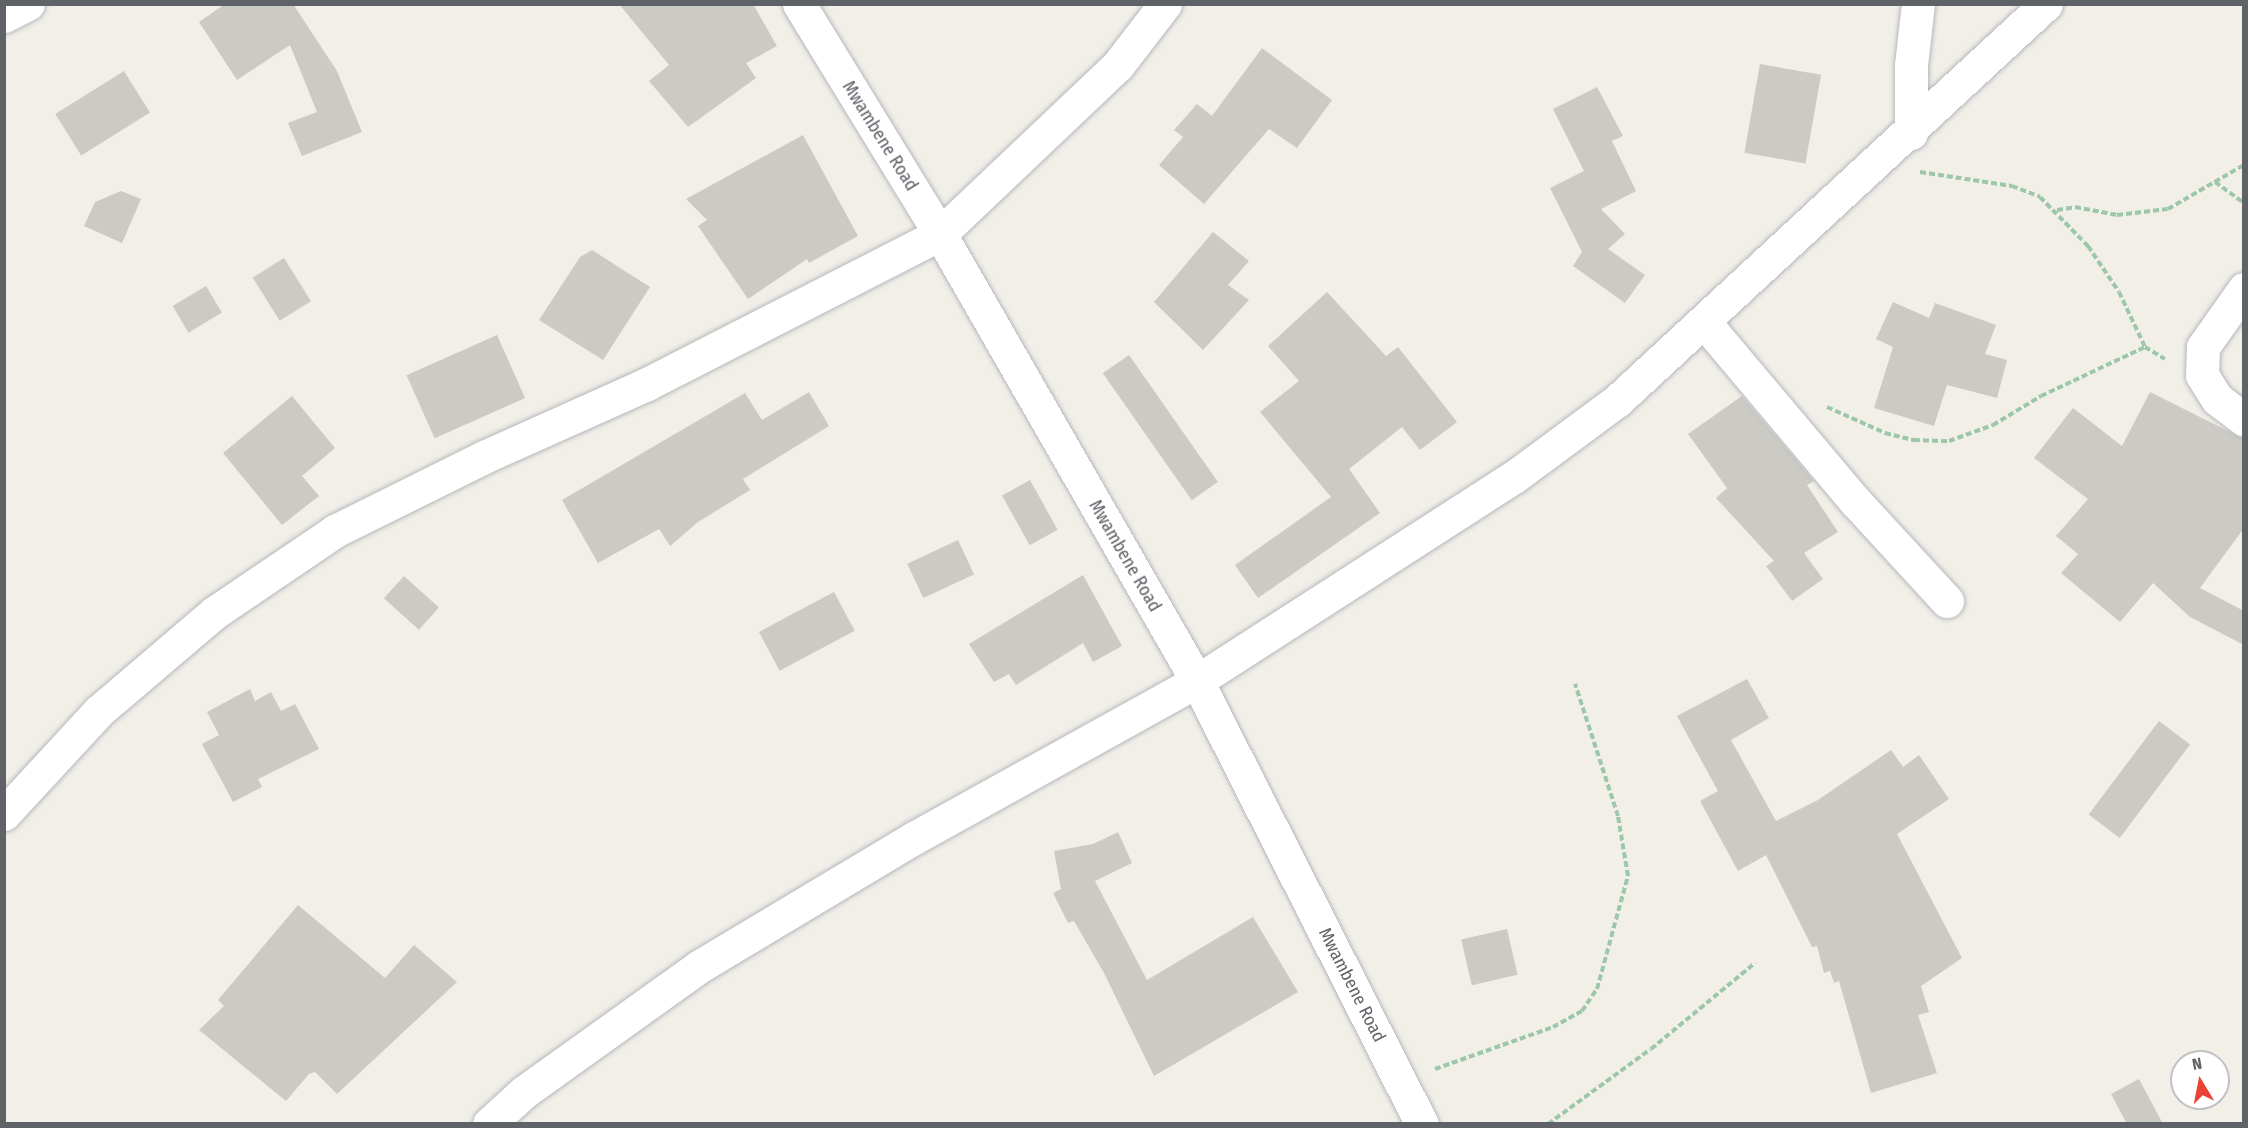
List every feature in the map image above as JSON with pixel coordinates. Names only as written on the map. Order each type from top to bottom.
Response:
[{"type":"street","points":[[4,16],[28,4]]},
{"type":"street","name":"Mwambene Road","points":[[799,4],[939,234],[1197,681],[1422,1124]]},
{"type":"street","points":[[4,814],[108,703],[214,613],[335,531],[484,457],[647,384],[939,234],[1118,65],[1165,4]]},
{"type":"street","points":[[1911,133],[1911,65],[1918,4]]},
{"type":"street","points":[[489,1124],[524,1092],[700,966],[914,838],[1197,681],[1514,477],[1618,400],[1705,323],[1871,167],[1911,133],[2046,4]]},
{"type":"street","points":[[2244,289],[2203,347],[2202,375],[2217,399],[2244,419]]},
{"type":"street","points":[[1705,323],[1855,501],[1947,601]]},
{"type":"path","points":[[2056,210],[2075,207],[2117,215],[2142,214],[2168,209],[2244,165]]},
{"type":"path","points":[[1871,167],[2012,186],[2040,197],[2056,210],[2088,246],[2119,292],[2145,347],[2202,375]]},
{"type":"path","points":[[2215,182],[2244,203]]},
{"type":"path","points":[[1818,403],[1885,433],[1914,440],[1949,441],[1993,425],[2042,396],[2145,347]]},
{"type":"path","points":[[1401,1081],[1553,1027],[1582,1011],[1597,989],[1628,876],[1618,816],[1575,684]]},
{"type":"path","points":[[1548,1124],[1651,1048],[1755,963]]},
{"type":"building","points":[[225,4],[293,4],[337,71],[362,132],[302,156],[288,123],[317,112],[290,45],[237,80],[199,22]]},
{"type":"building","points":[[619,4],[753,4],[777,46],[746,63],[756,78],[688,127],[649,81],[669,65]]},
{"type":"building","points":[[1262,48],[1332,100],[1297,148],[1269,129],[1204,204],[1159,165],[1183,137],[1174,130],[1197,104],[1212,116]]},
{"type":"building","points":[[1760,64],[1821,75],[1805,163],[1744,153]]},
{"type":"building","points":[[124,71],[150,113],[81,155],[55,114]]},
{"type":"building","points":[[1597,87],[1623,136],[1612,141],[1636,191],[1601,209],[1625,234],[1608,249],[1645,275],[1625,303],[1573,266],[1582,252],[1550,188],[1584,171],[1553,109]]},
{"type":"building","points":[[803,135],[858,236],[809,263],[807,259],[748,299],[698,226],[707,220],[686,199]]},
{"type":"building","points":[[121,191],[141,199],[122,243],[84,226],[95,202]]},
{"type":"building","points":[[1213,232],[1249,261],[1228,285],[1249,300],[1203,350],[1154,302]]},
{"type":"building","points":[[592,250],[650,287],[603,360],[539,320],[580,257]]},
{"type":"building","points":[[284,258],[311,301],[280,321],[253,278]]},
{"type":"building","points":[[206,286],[222,313],[189,333],[173,306]]},
{"type":"building","points":[[1327,292],[1386,356],[1398,347],[1457,422],[1420,450],[1402,427],[1349,469],[1380,513],[1258,598],[1235,565],[1331,497],[1260,412],[1299,381],[1268,346]]},
{"type":"building","points":[[1893,302],[1929,318],[1935,303],[1996,325],[1985,354],[2007,360],[1997,398],[1947,385],[1934,426],[1874,408],[1893,347],[1876,339]]},
{"type":"building","points":[[497,335],[525,398],[435,438],[407,375]]},
{"type":"building","points":[[1129,355],[1218,482],[1192,500],[1103,373]]},
{"type":"building","points":[[809,392],[829,426],[743,479],[750,490],[698,522],[670,546],[659,529],[598,563],[562,500],[745,393],[762,420]]},
{"type":"building","points":[[2150,392],[2244,439],[2244,528],[2200,588],[2244,611],[2244,645],[2190,617],[2153,583],[2120,622],[2061,573],[2078,554],[2056,536],[2088,499],[2034,458],[2073,408],[2122,446]]},
{"type":"building","points":[[292,396],[335,448],[302,476],[319,496],[282,525],[223,453]]},
{"type":"building","points":[[1742,396],[1814,481],[1807,485],[1838,532],[1804,553],[1823,579],[1792,601],[1766,566],[1774,561],[1716,498],[1727,488],[1688,434]]},
{"type":"building","points":[[1030,480],[1058,530],[1030,545],[1002,496]]},
{"type":"building","points":[[958,540],[974,574],[923,598],[907,564]]},
{"type":"building","points":[[1083,575],[1122,646],[1093,662],[1083,643],[1016,685],[1009,674],[994,682],[969,644]]},
{"type":"building","points":[[404,576],[439,607],[419,630],[384,598]]},
{"type":"building","points":[[834,592],[855,631],[780,671],[759,632]]},
{"type":"building","points":[[1747,679],[1769,718],[1731,740],[1776,821],[1818,800],[1891,750],[1903,767],[1919,755],[1949,799],[1897,834],[1962,958],[1921,986],[1929,1012],[1918,1015],[1937,1073],[1871,1093],[1839,981],[1834,983],[1830,971],[1824,973],[1817,946],[1812,947],[1766,855],[1738,871],[1700,801],[1718,791],[1677,716]]},
{"type":"building","points":[[250,689],[255,701],[271,692],[281,711],[295,704],[319,749],[258,779],[262,787],[233,802],[202,744],[219,735],[207,712]]},
{"type":"building","points":[[2159,721],[2190,744],[2120,838],[2089,814]]},
{"type":"building","points":[[1118,832],[1132,863],[1095,881],[1147,980],[1253,917],[1298,992],[1154,1076],[1104,973],[1074,921],[1068,923],[1053,893],[1061,889],[1054,851],[1093,844]]},
{"type":"building","points":[[298,905],[385,978],[414,945],[457,982],[337,1094],[315,1072],[309,1074],[286,1101],[199,1030],[224,1006],[218,1000]]},
{"type":"building","points":[[1507,929],[1518,975],[1472,985],[1461,940]]},
{"type":"building","points":[[2139,1079],[2163,1124],[2127,1124],[2111,1094]]}]
